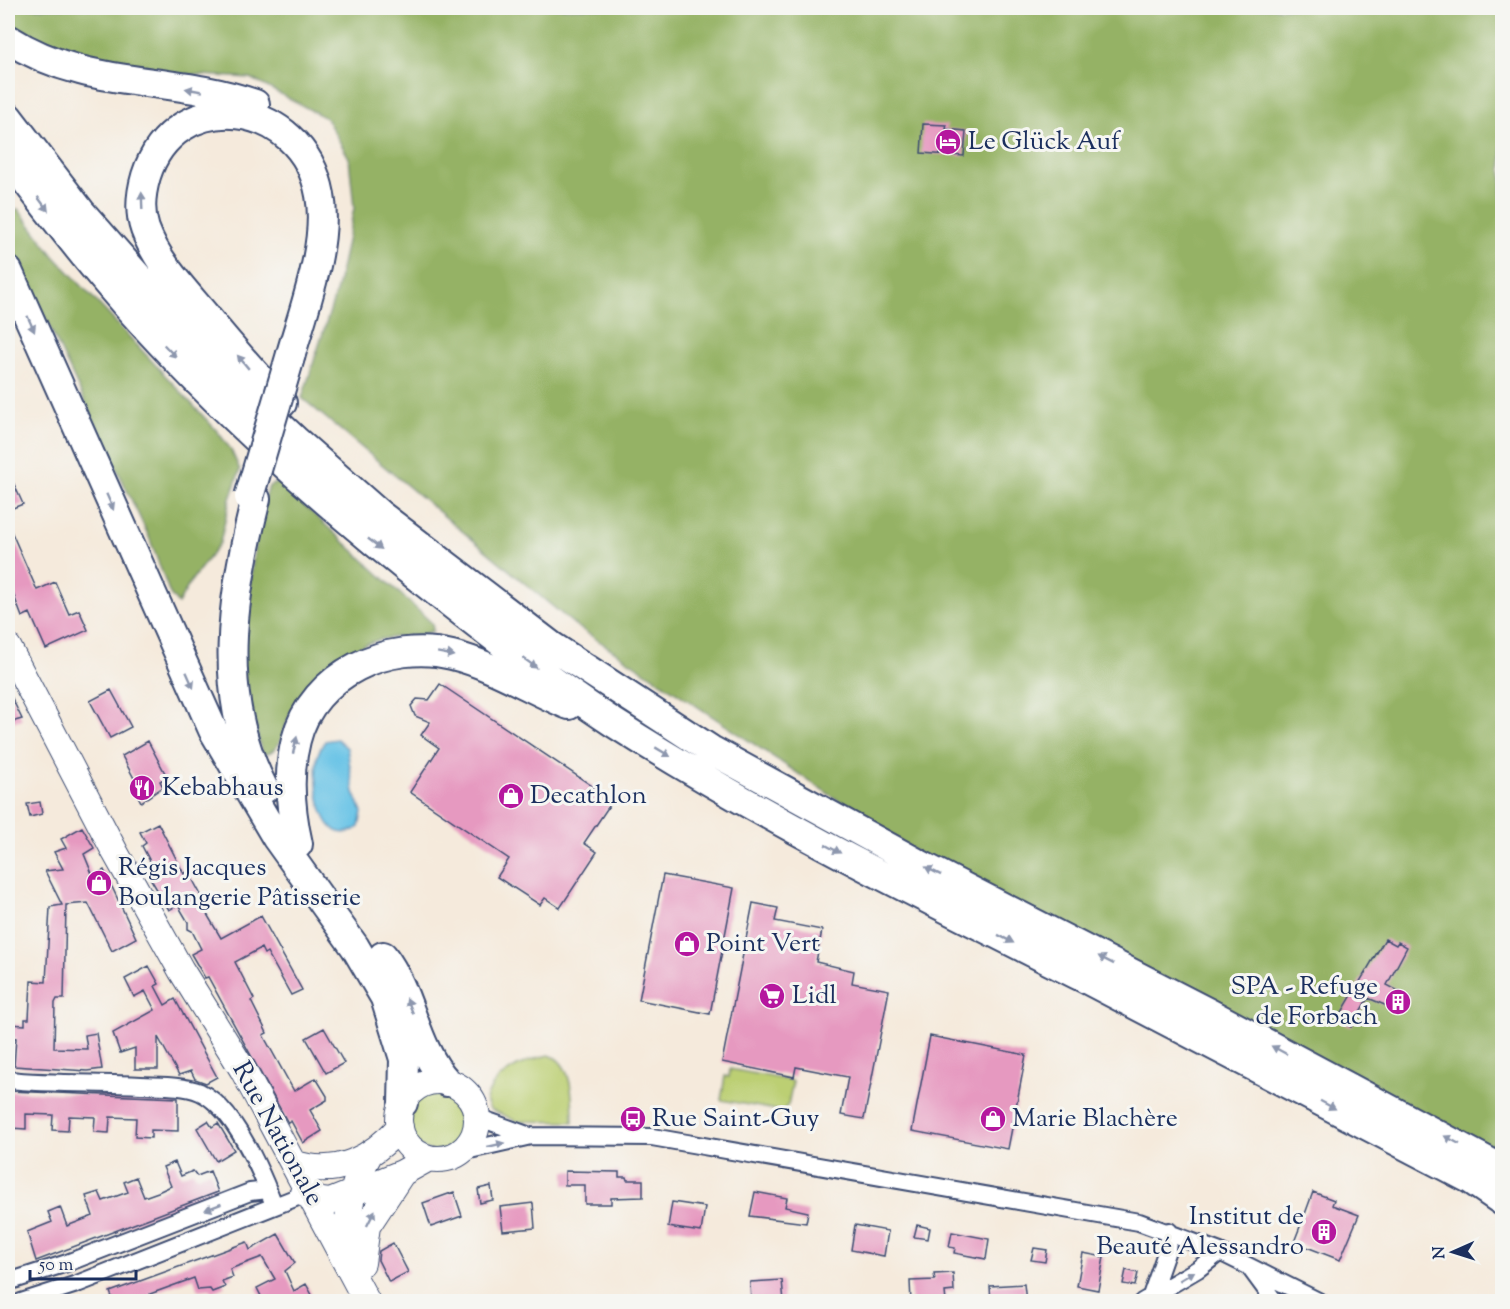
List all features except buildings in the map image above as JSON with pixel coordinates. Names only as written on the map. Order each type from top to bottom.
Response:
[{"type":"highway","points":[[8,39],[34,56],[90,74],[247,101],[267,108],[284,118],[307,140],[323,170],[327,187],[329,230],[321,280],[295,356],[231,576],[222,651],[230,717],[254,802]]},
{"type":"highway","points":[[295,356],[321,230],[321,196],[314,173],[300,146],[278,127],[262,118],[223,114],[206,117],[190,124],[165,142],[151,161],[140,195],[144,228],[163,265],[251,371],[311,433],[385,503],[413,542]]},
{"type":"highway","points":[[8,117],[81,212],[220,370],[295,440],[413,542],[553,646],[711,750],[919,864],[1211,1014],[1503,1169]]},
{"type":"highway","points":[[8,157],[62,229],[128,307],[204,387],[282,462],[361,533],[478,626],[613,723],[760,809],[908,890],[1202,1038],[1470,1179],[1503,1201]]},
{"type":"highway","points":[[8,271],[213,730],[276,837],[355,946],[385,998],[404,1059],[401,1115]]},
{"type":"highway","points":[[253,498],[234,608],[231,651],[232,682],[248,749],[262,786],[298,844],[386,960],[404,991],[430,1061],[447,1082]]},
{"type":"highway","points":[[298,844],[290,800],[291,765],[296,738],[318,698],[331,685],[345,672],[379,656],[414,650],[451,654],[489,666],[535,691],[613,723]]},
{"type":"main road","name":"Rue Nationale","points":[[8,646],[115,852],[181,970],[243,1070],[289,1190],[357,1300]]},
{"type":"main road","points":[[346,1260],[353,1193],[358,1171],[401,1115],[417,1087],[437,1081],[447,1082],[468,1094],[477,1117],[474,1136],[461,1152],[440,1160],[429,1158],[410,1147],[401,1115]]},
{"type":"main road","points":[[368,1157],[334,1169],[312,1168],[289,1190],[330,1202],[379,1180],[402,1173],[429,1158]]},
{"type":"main road","points":[[357,1300],[367,1226],[402,1173]]},
{"type":"main road","name":"Rue Nationale","points":[[289,1190],[346,1260],[357,1300]]},
{"type":"street","points":[[8,1080],[159,1086],[199,1092],[220,1107],[289,1190]]},
{"type":"street","points":[[477,1117],[531,1136]]},
{"type":"street","points":[[461,1152],[531,1136],[652,1137],[1128,1220],[1168,1231],[1220,1252],[1320,1302]]},
{"type":"street","points":[[8,1282],[67,1263],[259,1189],[289,1190]]},
{"type":"street","points":[[21,1302],[77,1284],[259,1214],[289,1190]]},
{"type":"street","points":[[1147,1299],[1167,1250],[1168,1231]]},
{"type":"street","points":[[1147,1299],[1198,1269],[1220,1252]]},
{"type":"street","points":[[1247,1265],[1275,1302]]},
{"type":"green space","points":[[8,8],[1502,8],[1502,1147],[1441,1133],[922,856],[575,625],[302,398],[337,289],[354,208],[349,158],[326,118],[250,78],[134,71],[62,63],[8,28]]},
{"type":"green space","points":[[18,209],[54,256],[218,432],[231,450],[240,470],[230,499],[220,543],[191,581],[178,604],[170,594],[149,537],[8,239],[8,211]]},
{"type":"green space","points":[[279,482],[432,623],[433,631],[378,640],[343,657],[303,694],[291,711],[276,748],[262,755],[241,664],[257,525],[269,486]]},
{"type":"green space","points":[[549,1055],[563,1065],[567,1074],[572,1093],[573,1122],[516,1121],[490,1109],[486,1101],[489,1092],[502,1076],[520,1065]]},
{"type":"green space","points":[[730,1069],[793,1081],[788,1105],[782,1111],[721,1100],[725,1076],[729,1077]]},
{"type":"green space","points":[[436,1091],[457,1100],[466,1121],[457,1142],[436,1151],[415,1142],[406,1121],[415,1100]]},
{"type":"water","points":[[337,739],[347,748],[354,792],[362,812],[359,827],[346,833],[336,831],[328,823],[322,811],[317,782],[316,768],[319,751],[325,741]]},
{"type":"place","name":"Le Glück Auf","points":[[948,142]]},
{"type":"place","name":"Kebabhaus","points":[[142,788]]},
{"type":"place","name":"Decathlon","points":[[511,796]]},
{"type":"place","name":"Régis Jacques Boulangerie Pâtisserie","points":[[99,883]]},
{"type":"place","name":"Point Vert","points":[[687,944]]},
{"type":"place","name":"Lidl","points":[[772,996]]},
{"type":"place","name":"SPA - Refuge de Forbach","points":[[1398,1002]]},
{"type":"place","name":"Rue Saint-Guy","points":[[633,1119]]},
{"type":"place","name":"Marie Blachère","points":[[993,1119]]},
{"type":"place","name":"Institut de Beauté Alessandro","points":[[1324,1232]]}]
